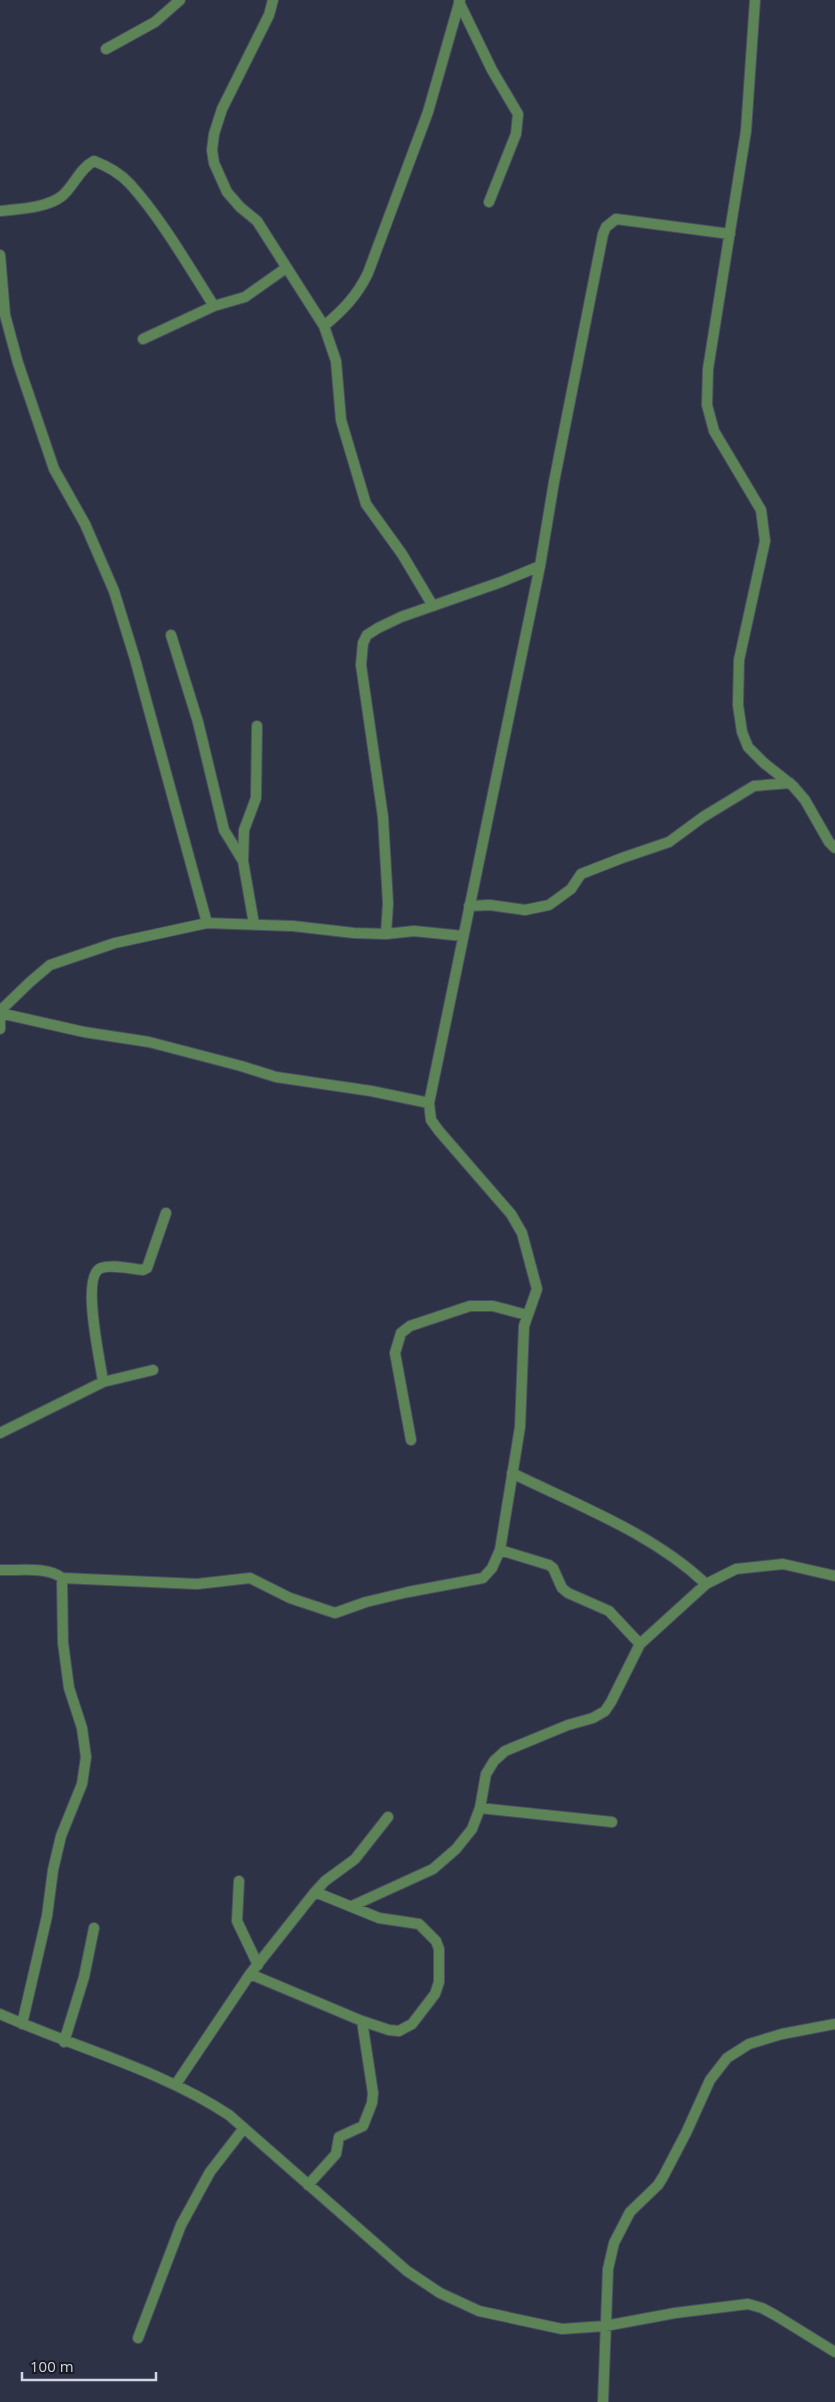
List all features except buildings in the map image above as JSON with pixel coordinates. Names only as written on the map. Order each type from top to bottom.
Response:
[{"type":"street","points":[[106,49],[155,22],[180,0]]},
{"type":"street","points":[[274,0],[269,15],[222,109],[214,134],[212,150],[214,163],[227,192],[240,207],[257,220],[324,326],[336,361],[341,420],[366,504],[402,554],[433,606]]},
{"type":"street","points":[[755,0],[746,131],[708,369],[706,405],[714,431],[761,510],[765,541],[739,660],[738,705],[742,732],[748,747],[790,784],[805,800],[829,842],[835,848]]},
{"type":"street","points":[[324,326],[347,306],[359,291],[368,273],[428,112],[459,1]]},
{"type":"street","points":[[459,1],[492,70],[518,114],[516,134],[489,202]]},
{"type":"street","points":[[0,210],[36,207],[62,197],[94,161],[108,167],[130,184],[170,239],[214,306]]},
{"type":"street","points":[[0,1570],[56,1573],[62,1578],[197,1584],[250,1578],[290,1598],[335,1613],[366,1602],[408,1592],[483,1578],[492,1568],[500,1550],[520,1427],[524,1326],[537,1289],[522,1233],[511,1214],[439,1131],[432,1120],[428,1103],[540,566],[554,482],[606,227],[616,219],[730,234]]},
{"type":"street","points":[[0,254],[5,315],[18,363],[54,469],[85,524],[114,591],[136,659],[208,924]]},
{"type":"street","points":[[143,339],[214,306],[245,297],[286,268]]},
{"type":"street","points":[[386,934],[388,903],[383,817],[361,665],[363,643],[367,635],[401,617],[501,582],[540,566]]},
{"type":"street","points":[[170,635],[198,722],[224,830],[243,861]]},
{"type":"street","points":[[254,924],[243,861],[244,830],[256,798],[257,726]]},
{"type":"street","points":[[469,906],[490,905],[525,910],[549,905],[571,889],[581,874],[669,842],[703,817],[754,786],[790,784]]},
{"type":"street","points":[[0,1012],[30,982],[50,966],[115,943],[208,924],[254,924],[386,934],[414,931],[463,936]]},
{"type":"street","points":[[0,1012],[84,1032],[149,1042],[295,1081],[371,1091],[428,1103]]},
{"type":"street","points":[[0,1020],[0,1029]]},
{"type":"street","points":[[103,1382],[92,1312],[92,1280],[94,1272],[100,1268],[108,1267],[143,1270],[147,1268],[166,1213]]},
{"type":"street","points":[[411,1440],[395,1353],[401,1333],[410,1326],[470,1306],[493,1306],[527,1315]]},
{"type":"street","points":[[0,1433],[103,1382],[153,1370]]},
{"type":"street","points":[[512,1473],[656,1544],[686,1565],[706,1584]]},
{"type":"street","points":[[500,1550],[550,1565],[562,1588],[568,1593],[610,1612],[640,1644]]},
{"type":"street","points":[[352,1906],[432,1869],[472,1829],[480,1808],[486,1774],[494,1761],[505,1751],[568,1725],[593,1718],[604,1711],[612,1702],[640,1644],[706,1584],[736,1569],[782,1564],[835,1576]]},
{"type":"street","points":[[22,2024],[48,1916],[61,1836],[82,1784],[86,1757],[82,1728],[69,1688],[63,1644],[62,1578]]},
{"type":"street","points":[[480,1808],[612,1822]]},
{"type":"street","points":[[176,2084],[250,1974],[315,1892],[325,1880],[355,1858],[388,1818]]},
{"type":"street","points":[[240,1881],[237,1921],[258,1965]]},
{"type":"street","points":[[250,1974],[362,2022],[394,2030],[399,2030],[412,2024],[434,1994],[439,1982],[439,1949],[436,1941],[419,1924],[379,1918],[315,1892]]},
{"type":"street","points":[[64,2042],[84,1977],[94,1928]]},
{"type":"street","points":[[0,2014],[64,2042],[176,2084],[209,2102],[244,2128],[407,2271],[440,2293],[479,2311],[525,2322],[562,2328],[605,2326],[675,2313],[748,2304],[775,2314],[835,2352]]},
{"type":"street","points":[[308,2185],[336,2154],[339,2138],[363,2126],[372,2104],[373,2093],[362,2022]]},
{"type":"street","points":[[602,2402],[608,2269],[614,2243],[630,2212],[658,2185],[686,2133],[716,2070],[727,2058],[749,2044],[782,2034],[835,2024]]},
{"type":"street","points":[[138,2338],[188,2211],[210,2172],[244,2128]]}]
